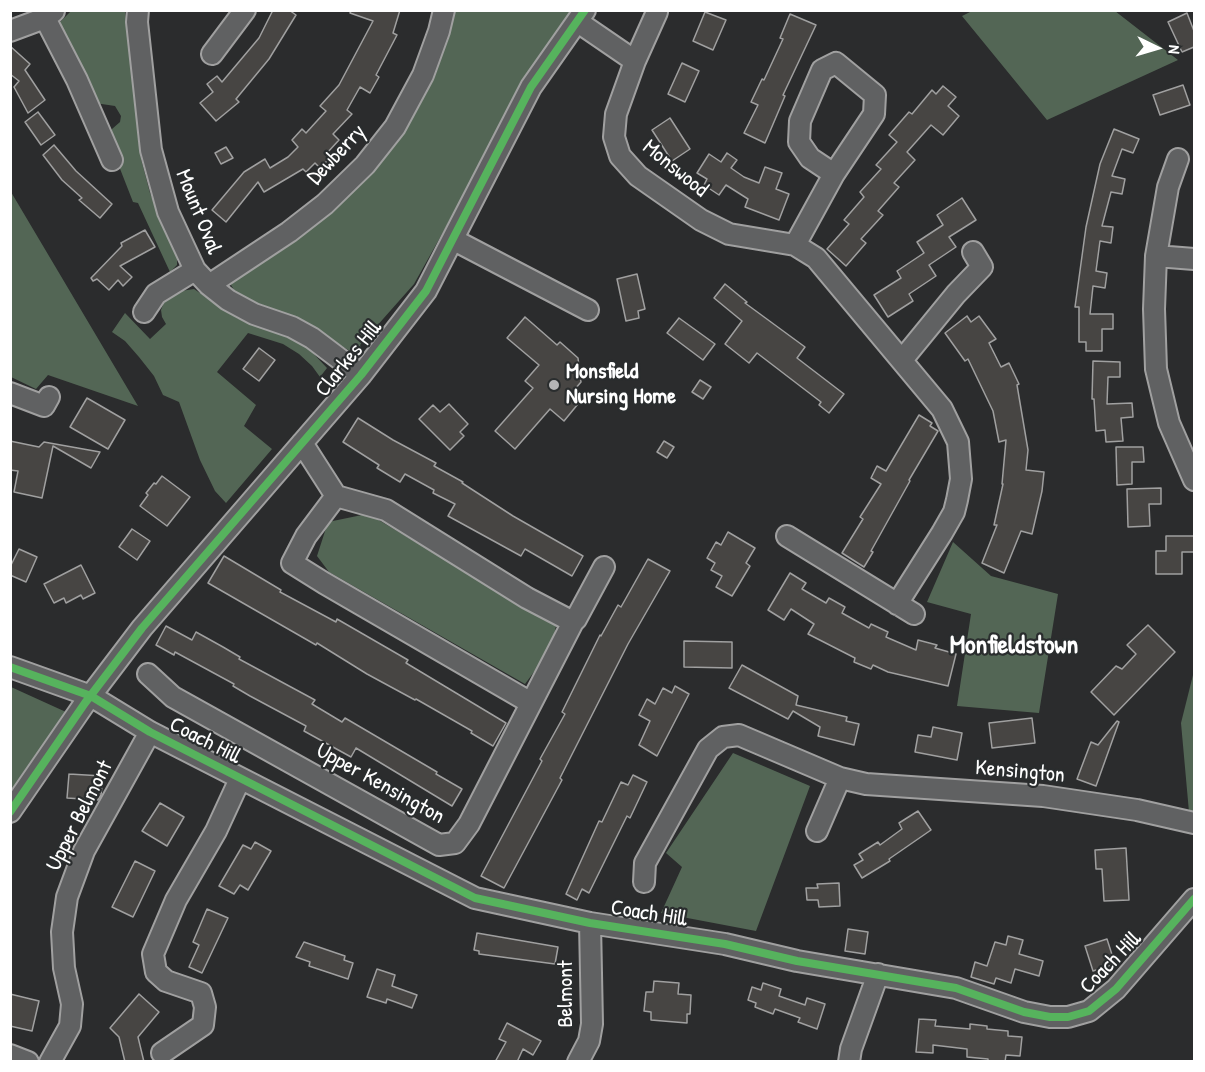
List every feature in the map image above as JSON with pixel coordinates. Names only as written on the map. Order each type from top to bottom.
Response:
[{"type":"street","name":"Mount Oval","points":[[138,10],[137,22],[151,150],[168,212],[195,270],[228,300],[254,314],[292,327],[312,338],[361,375]]},
{"type":"street","points":[[212,54],[245,10]]},
{"type":"street","name":"Dewberry","points":[[209,285],[289,232],[325,204],[364,165],[395,127],[423,75],[444,10]]},
{"type":"street","name":"Monswood","points":[[657,12],[635,61],[616,114],[615,136],[620,156],[638,176],[701,220],[729,234],[795,245],[816,258],[942,409],[958,442],[961,479],[954,512],[897,604]]},
{"type":"street","points":[[10,31],[50,14],[112,160]]},
{"type":"street","points":[[582,16],[635,61]]},
{"type":"street","name":"Clarkes Hill","points":[[10,812],[91,696],[149,620],[361,375],[426,291],[531,87],[582,16]]},
{"type":"street","points":[[795,245],[834,174],[874,114],[875,95],[836,63],[822,70],[800,121],[799,142],[810,158],[834,174]]},
{"type":"street","points":[[1178,159],[1168,188],[1156,256],[1154,309],[1156,369],[1169,423],[1194,480]]},
{"type":"street","points":[[454,240],[588,310]]},
{"type":"street","points":[[902,360],[956,294],[982,267],[973,252]]},
{"type":"street","points":[[1156,256],[1194,259]]},
{"type":"street","points":[[144,312],[156,294],[195,270]]},
{"type":"street","points":[[10,393],[44,406],[49,397]]},
{"type":"street","points":[[302,443],[336,496],[386,510],[527,598],[573,622]]},
{"type":"street","points":[[336,496],[306,536],[292,563],[324,584],[531,703]]},
{"type":"street","points":[[787,536],[915,614]]},
{"type":"street","name":"Upper Kensington","points":[[148,674],[173,697],[439,845],[455,843],[470,824],[573,622],[604,567]]},
{"type":"street","name":"Coach Hill","points":[[10,667],[91,696],[150,732],[475,898],[590,923],[725,945],[797,961],[956,988],[1024,1012],[1050,1017],[1068,1017],[1089,1011],[1116,989],[1194,898]]},
{"type":"street","name":"Upper Belmont","points":[[50,1062],[70,1026],[72,1004],[64,968],[62,932],[67,897],[84,851],[150,732]]},
{"type":"street","name":"Kensington","points":[[644,882],[645,863],[708,749],[723,737],[739,735],[840,778],[866,784],[1043,796],[1137,810],[1194,823]]},
{"type":"street","points":[[818,831],[840,778]]},
{"type":"street","points":[[162,1053],[203,1025],[205,1007],[201,993],[166,981],[156,972],[153,954],[176,900],[216,831],[240,779]]},
{"type":"street","name":"Belmont","points":[[578,1062],[589,1041],[592,1024],[590,923]]},
{"type":"street","points":[[849,1062],[851,1049],[878,974]]},
{"type":"street","points":[[10,1055],[28,1062]]},
{"type":"green space","points":[[974,10],[1115,11],[1178,60],[1047,120],[962,16]]},
{"type":"green space","points":[[71,11],[125,11],[141,159],[150,193],[177,257],[177,265],[170,272],[138,203],[133,202],[108,138],[112,129],[120,122],[121,116],[115,106],[95,103],[58,28],[59,23]]},
{"type":"green space","points":[[451,11],[573,11],[530,77],[414,284],[360,345],[363,350],[355,354],[298,320],[239,298],[231,285],[234,278],[299,238],[342,203],[391,150],[410,119]]},
{"type":"green space","points":[[10,192],[138,406],[48,375],[36,389],[11,377]]},
{"type":"green space","points":[[194,289],[237,318],[292,337],[309,349],[327,368],[320,377],[299,354],[283,344],[248,333],[217,372],[256,405],[244,426],[272,449],[226,503],[215,491],[200,460],[179,402],[163,395],[154,376],[139,357],[125,341],[112,332],[125,313],[150,339],[166,324],[161,310],[165,300],[181,291]]},
{"type":"green space","points":[[362,515],[377,519],[556,626],[551,649],[525,684],[329,572],[317,556],[328,522]]},
{"type":"green space","points":[[953,542],[991,576],[1058,594],[1039,713],[957,706],[971,614],[927,602]]},
{"type":"green space","points":[[1194,671],[1194,813],[1189,812],[1181,723]]},
{"type":"green space","points":[[11,687],[66,712],[11,799]]},
{"type":"green space","points":[[733,753],[810,786],[756,931],[661,913],[682,867],[666,853]]},
{"type":"building","points":[[273,10],[289,10],[296,15],[269,59],[236,99],[239,102],[216,121],[200,103],[213,92],[207,84],[217,76],[222,82],[259,38]]},
{"type":"building","points":[[351,10],[400,10],[393,33],[397,35],[376,75],[379,77],[370,93],[360,87],[347,110],[352,114],[333,134],[339,140],[327,153],[331,157],[320,168],[315,163],[306,172],[303,169],[264,192],[258,182],[226,222],[212,210],[244,172],[265,159],[270,168],[288,157],[298,147],[292,140],[302,129],[306,133],[326,111],[320,106],[339,85],[373,21],[350,13]]},
{"type":"building","points":[[705,12],[726,20],[713,50],[693,41]]},
{"type":"building","points":[[1187,13],[1194,31],[1194,47],[1182,52],[1168,22]]},
{"type":"building","points":[[790,14],[816,25],[783,95],[785,96],[765,143],[744,133],[758,105],[751,102],[783,39],[780,38]]},
{"type":"building","points":[[10,46],[30,64],[25,70],[45,100],[28,113],[14,87],[19,81],[10,74]]},
{"type":"building","points":[[682,63],[699,71],[685,102],[668,94]]},
{"type":"building","points":[[1183,85],[1190,105],[1160,115],[1153,95]]},
{"type":"building","points":[[943,86],[956,97],[948,106],[959,116],[943,135],[931,125],[907,152],[915,160],[894,183],[899,187],[878,211],[883,215],[861,239],[866,243],[846,266],[827,249],[849,224],[844,220],[864,197],[860,192],[881,169],[876,165],[897,142],[889,135],[909,112],[912,114],[932,90],[936,94]]},
{"type":"building","points":[[38,112],[55,135],[41,145],[25,122]]},
{"type":"building","points":[[670,118],[690,149],[672,161],[652,130]]},
{"type":"building","points":[[1114,129],[1139,139],[1133,153],[1122,149],[1112,176],[1125,179],[1122,194],[1111,192],[1102,226],[1113,227],[1111,243],[1100,241],[1096,271],[1107,273],[1105,288],[1093,286],[1090,314],[1113,314],[1113,329],[1102,329],[1102,351],[1086,351],[1086,342],[1079,342],[1079,307],[1075,307],[1086,227],[1100,164]]},
{"type":"building","points":[[54,145],[76,171],[112,204],[100,218],[79,200],[82,198],[62,180],[43,155]]},
{"type":"building","points":[[226,147],[233,158],[221,164],[215,153]]},
{"type":"building","points":[[727,153],[737,160],[731,168],[759,183],[765,167],[782,173],[776,189],[789,194],[779,220],[745,207],[748,199],[726,185],[719,195],[704,185],[707,179],[697,173],[709,154],[721,162]]},
{"type":"building","points":[[962,198],[976,220],[949,237],[956,247],[929,265],[936,276],[909,294],[913,301],[888,317],[874,295],[901,278],[897,271],[924,253],[917,242],[943,225],[937,215]]},
{"type":"building","points":[[145,230],[155,247],[120,266],[132,277],[123,286],[118,280],[109,290],[97,279],[93,281],[91,278],[122,246],[121,243]]},
{"type":"building","points":[[637,274],[645,309],[638,311],[639,318],[626,321],[617,279]]},
{"type":"building","points":[[725,284],[747,302],[745,303],[805,347],[797,358],[844,394],[829,413],[819,405],[821,402],[757,353],[749,363],[725,344],[742,321],[714,298]]},
{"type":"building","points":[[967,316],[971,322],[979,316],[996,339],[989,343],[1001,367],[1009,363],[1019,384],[1017,385],[1028,450],[1026,470],[1044,472],[1032,534],[1021,531],[1004,573],[982,563],[997,525],[994,525],[1003,484],[1006,440],[999,442],[993,411],[968,359],[965,361],[945,333]]},
{"type":"building","name":"Monsfield Nursing Home","points":[[525,317],[557,345],[560,342],[578,358],[581,382],[569,396],[578,404],[564,421],[550,409],[515,449],[495,431],[533,388],[525,381],[539,365],[507,338]]},
{"type":"building","points":[[679,318],[715,344],[703,360],[667,333]]},
{"type":"building","points":[[259,348],[275,360],[259,381],[243,369]]},
{"type":"building","points":[[1093,361],[1120,362],[1120,377],[1108,377],[1107,404],[1132,403],[1133,417],[1121,418],[1123,441],[1106,442],[1105,430],[1096,431],[1094,399],[1092,399]]},
{"type":"building","points":[[700,380],[711,387],[703,399],[692,392]]},
{"type":"building","points":[[87,398],[125,420],[108,449],[70,427]]},
{"type":"building","points":[[449,404],[468,424],[460,432],[464,436],[450,450],[419,419],[433,405],[440,412]]},
{"type":"building","points":[[919,415],[932,423],[930,426],[938,431],[909,480],[864,567],[842,553],[863,519],[860,517],[881,484],[871,478],[877,466],[886,471]]},
{"type":"building","points":[[358,418],[436,463],[434,466],[463,482],[513,516],[583,556],[572,576],[525,549],[521,556],[448,516],[455,504],[433,493],[434,490],[405,474],[400,482],[377,468],[379,465],[343,442]]},
{"type":"building","points":[[10,441],[39,447],[44,442],[100,452],[91,468],[53,446],[42,498],[14,492],[18,471],[10,470]]},
{"type":"building","points":[[664,441],[674,447],[667,458],[657,452]]},
{"type":"building","points":[[1116,447],[1143,447],[1144,462],[1132,462],[1132,484],[1117,485]]},
{"type":"building","points":[[162,476],[190,497],[167,526],[140,506],[148,495],[146,493]]},
{"type":"building","points":[[1161,488],[1161,504],[1149,504],[1150,526],[1128,527],[1127,489]]},
{"type":"building","points":[[132,529],[150,541],[137,560],[119,547]]},
{"type":"building","points":[[728,532],[755,548],[746,563],[750,566],[732,596],[716,587],[722,576],[711,570],[715,563],[707,558],[716,542],[721,545]]},
{"type":"building","points":[[1166,536],[1194,536],[1194,552],[1182,552],[1182,574],[1156,574],[1156,551],[1166,551]]},
{"type":"building","points":[[19,549],[37,557],[26,582],[10,575],[10,567]]},
{"type":"building","points":[[224,556],[281,590],[280,592],[336,622],[337,619],[408,660],[406,663],[506,723],[493,746],[471,733],[472,731],[208,583]]},
{"type":"building","points":[[648,559],[670,571],[628,644],[560,778],[562,780],[504,888],[481,876],[542,761],[540,759],[565,714],[562,712],[600,635],[618,605],[621,607]]},
{"type":"building","points":[[81,565],[95,593],[83,599],[81,595],[66,603],[64,598],[54,603],[44,584]]},
{"type":"building","points":[[790,573],[806,583],[802,589],[826,603],[829,598],[845,607],[842,613],[869,628],[871,624],[888,632],[886,637],[916,650],[918,640],[937,645],[935,648],[956,654],[948,686],[888,672],[873,665],[871,669],[854,662],[855,658],[808,634],[814,624],[791,609],[784,620],[768,610]]},
{"type":"building","points":[[1148,625],[1175,652],[1114,715],[1091,692],[1116,666],[1122,669],[1136,654],[1127,645]]},
{"type":"building","points":[[166,626],[192,640],[196,632],[240,657],[239,659],[315,700],[312,704],[342,722],[345,718],[437,772],[436,774],[462,789],[452,806],[356,748],[351,757],[304,731],[306,726],[250,696],[233,686],[234,684],[175,652],[174,655],[156,645]]},
{"type":"building","points":[[684,641],[732,642],[732,668],[684,667]]},
{"type":"building","points":[[742,665],[798,696],[796,705],[847,717],[846,721],[859,724],[854,745],[818,736],[820,727],[793,711],[788,719],[729,688]]},
{"type":"building","points":[[675,686],[689,694],[657,756],[639,745],[650,721],[639,715],[647,699],[655,704],[663,688],[672,693]]},
{"type":"building","points":[[1032,718],[1035,743],[992,748],[989,723]]},
{"type":"building","points":[[1117,721],[1119,722],[1096,786],[1077,779],[1091,742],[1098,745]]},
{"type":"building","points":[[933,727],[962,733],[957,760],[915,752],[918,735],[931,737]]},
{"type":"building","points":[[69,774],[103,776],[101,795],[98,800],[67,798]]},
{"type":"building","points":[[633,775],[647,782],[630,818],[627,816],[589,893],[582,889],[577,900],[566,894],[599,821],[602,822],[621,782],[628,785]]},
{"type":"building","points":[[160,803],[184,817],[167,846],[142,831]]},
{"type":"building","points":[[918,811],[931,830],[889,859],[890,861],[862,878],[854,865],[863,860],[859,854],[878,842],[880,845],[902,829],[899,823]]},
{"type":"building","points":[[255,842],[271,851],[248,890],[240,885],[234,894],[219,886],[243,845],[251,849]]},
{"type":"building","points":[[1126,848],[1129,900],[1104,901],[1102,869],[1096,869],[1095,850]]},
{"type":"building","points":[[135,861],[155,871],[133,917],[112,907]]},
{"type":"building","points":[[839,883],[840,906],[819,907],[818,900],[807,900],[806,888],[818,888],[817,884]]},
{"type":"building","points":[[207,909],[228,918],[202,973],[189,967],[199,945],[193,942]]},
{"type":"building","points":[[848,929],[868,932],[865,954],[845,951]]},
{"type":"building","points":[[477,933],[558,947],[555,964],[479,954],[479,951],[474,950]]},
{"type":"building","points":[[1008,936],[1023,940],[1019,954],[1043,961],[1039,976],[1015,969],[1011,983],[996,978],[994,984],[971,977],[975,962],[987,966],[995,942],[1006,945]]},
{"type":"building","points":[[1107,939],[1115,964],[1093,971],[1085,946]]},
{"type":"building","points":[[304,942],[345,956],[344,960],[353,963],[348,979],[309,966],[310,962],[296,957]]},
{"type":"building","points":[[377,969],[395,975],[392,986],[417,995],[412,1008],[387,999],[386,1003],[367,997]]},
{"type":"building","points":[[654,981],[679,983],[678,994],[691,995],[687,1023],[651,1020],[651,1012],[644,1011],[646,992],[653,992]]},
{"type":"building","points":[[763,983],[781,989],[779,996],[805,1005],[807,998],[825,1004],[817,1029],[798,1022],[800,1018],[775,1009],[773,1014],[755,1007],[756,1003],[748,1000],[752,987],[761,990]]},
{"type":"building","points":[[10,994],[39,1001],[32,1031],[10,1026]]},
{"type":"building","points":[[139,994],[159,1012],[138,1037],[144,1062],[125,1062],[119,1037],[110,1028]]},
{"type":"building","points":[[919,1019],[936,1020],[935,1026],[970,1029],[970,1024],[987,1026],[987,1029],[1008,1031],[1008,1036],[1022,1037],[1020,1056],[1006,1055],[1005,1062],[988,1062],[988,1059],[967,1057],[967,1049],[933,1045],[933,1053],[916,1052]]},
{"type":"building","points":[[507,1023],[541,1041],[533,1055],[523,1049],[517,1062],[495,1062],[506,1042],[499,1039]]},
{"type":"cycle path","points":[[10,812],[85,703],[142,628],[361,375],[426,291],[531,87],[585,10]]},
{"type":"cycle path","points":[[10,667],[91,696],[150,732],[475,898],[590,923],[725,944],[797,961],[956,988],[1024,1012],[1050,1017],[1068,1017],[1089,1011],[1116,989],[1194,899]]},
{"type":"place","name":"Monsfield Nursing Home","points":[[554,385]]},
{"type":"district","name":"Monfieldstown","points":[[1014,646]]}]
